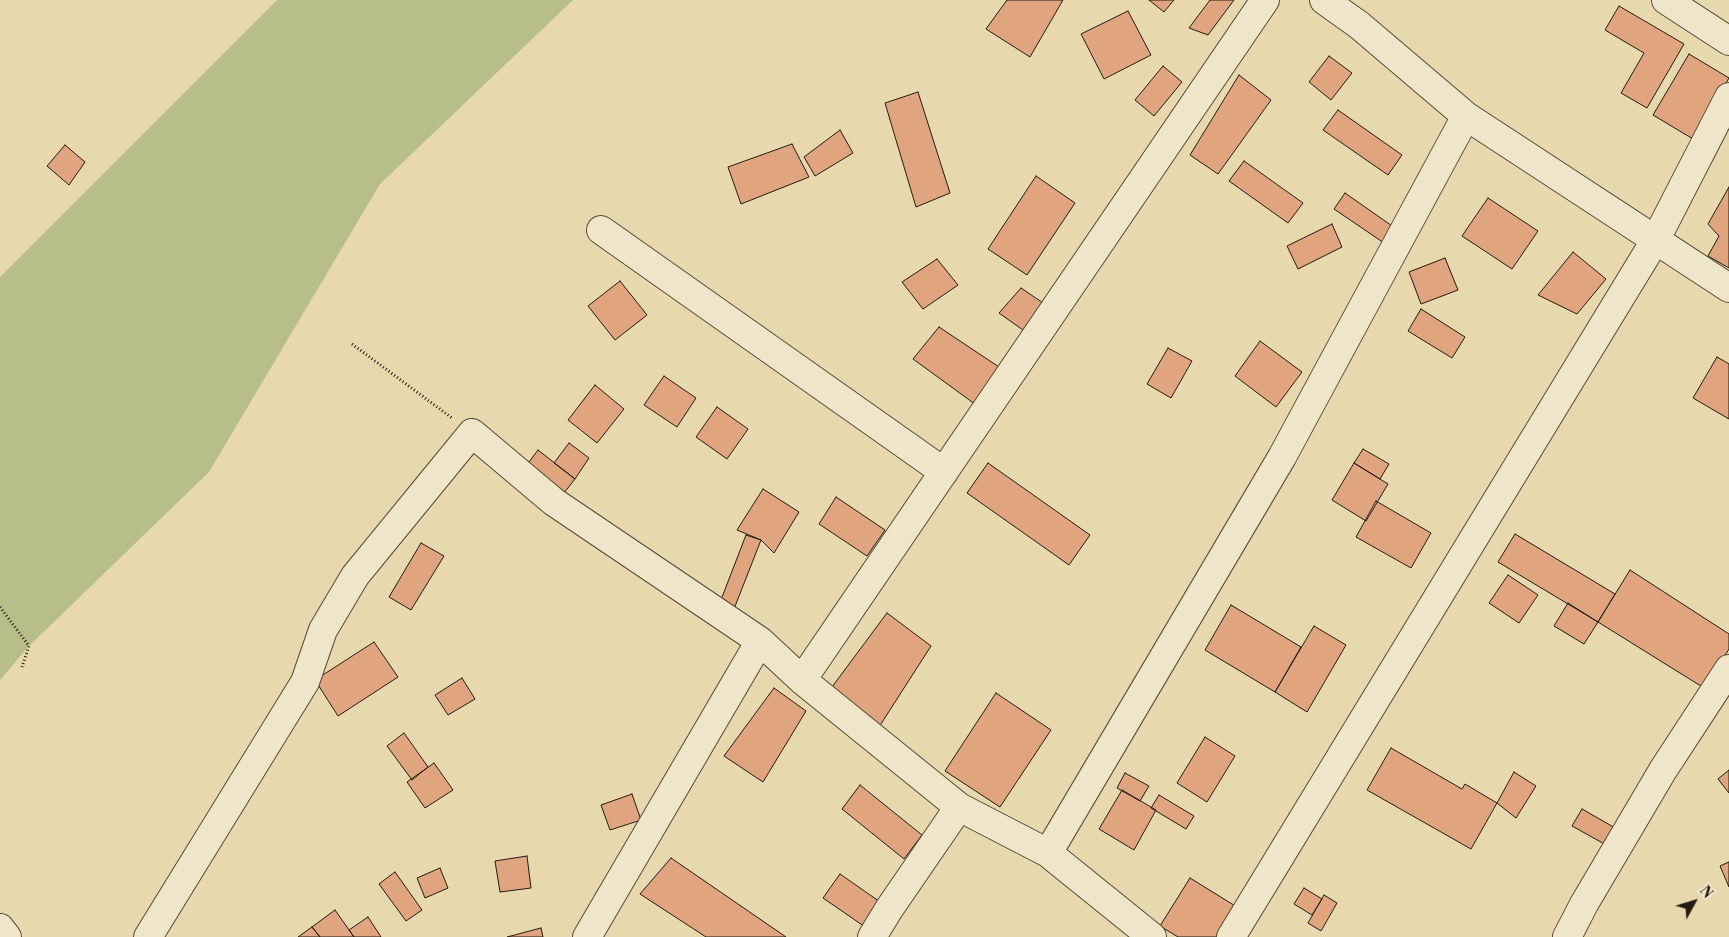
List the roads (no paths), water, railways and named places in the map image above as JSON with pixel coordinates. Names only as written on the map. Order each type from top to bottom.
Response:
[{"type":"street","points":[[802,680],[1265,0]]},
{"type":"street","points":[[1324,0],[1360,12],[1466,116],[1729,288]]},
{"type":"street","points":[[1666,0],[1729,41]]},
{"type":"street","points":[[1230,937],[1656,239],[1729,98]]},
{"type":"street","points":[[1048,853],[1282,457],[1466,116]]},
{"type":"street","points":[[601,230],[944,472]]},
{"type":"street","points":[[148,937],[306,682],[323,630],[355,576],[472,433],[554,502],[760,641],[802,680],[959,808],[1048,853],[1152,937]]},
{"type":"street","points":[[587,937],[760,641]]},
{"type":"street","points":[[1567,937],[1584,904],[1664,770],[1729,669]]},
{"type":"street","points":[[872,937],[889,909],[959,808]]},
{"type":"street","points":[[0,928],[7,937]]}]
